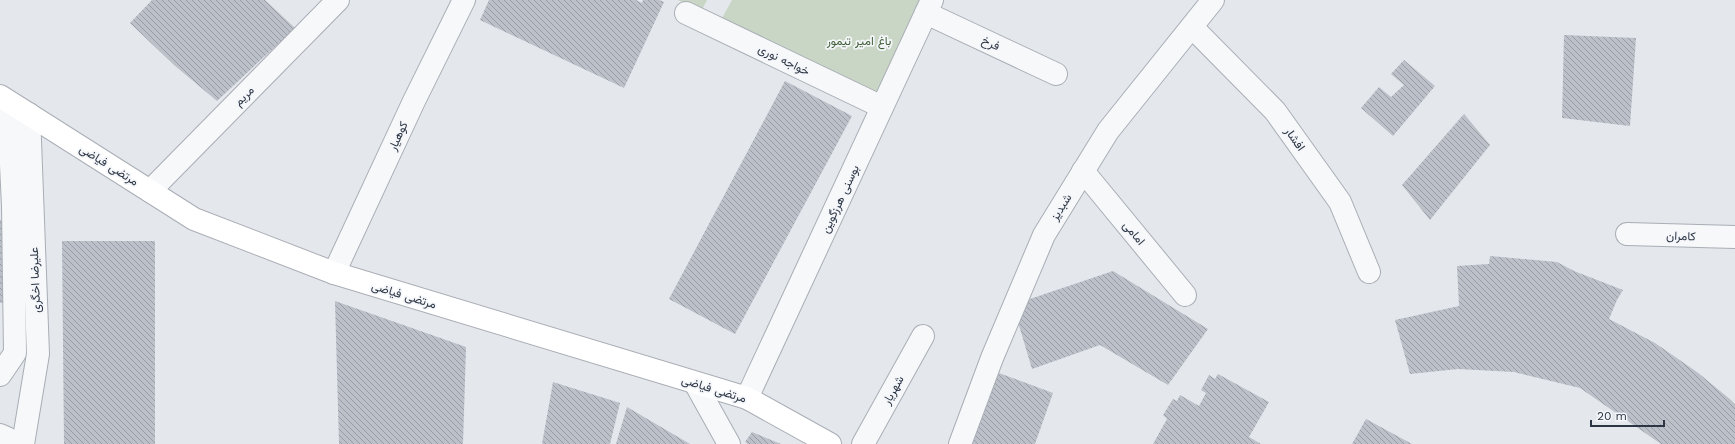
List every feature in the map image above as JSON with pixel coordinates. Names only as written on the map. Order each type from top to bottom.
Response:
[{"type":"main road","name":"مرتضی فیاضی","points":[[4,99],[194,219],[334,273],[747,398],[830,444]]},
{"type":"street","name":"مریم","points":[[150,191],[338,0]]},
{"type":"street","name":"کوهیار","points":[[334,273],[414,101],[464,0]]},
{"type":"street","name":"شبدیز","points":[[960,444],[992,358],[1044,235],[1108,130],[1213,0]]},
{"type":"street","name":"فرخ","points":[[929,6],[1056,74]]},
{"type":"street","name":"بوسنی هرزگوین","points":[[747,398],[929,6]]},
{"type":"street","name":"خواجه نوری","points":[[686,13],[882,107]]},
{"type":"street","name":"افشار","points":[[1192,27],[1275,111],[1340,202],[1369,272]]},
{"type":"street","name":"علیرضا اخگری","points":[[0,375],[15,353],[6,206],[4,99]]},
{"type":"street","name":"علیرضا اخگری","points":[[23,444],[38,354],[29,114]]},
{"type":"street","name":"امامی","points":[[1083,172],[1185,295]]},
{"type":"street","name":"کامران","points":[[1627,234],[1735,237]]},
{"type":"street","name":"شهریار","points":[[863,444],[923,336]]},
{"type":"street","points":[[695,383],[729,444]]},
{"type":"street","points":[[0,435],[7,438],[12,444]]},
{"type":"green space","points":[[678,0],[707,0],[701,12]]},
{"type":"green space","name":"باغ امیر تیمور","points":[[732,0],[923,0],[878,95],[721,20]]},
{"type":"building","points":[[152,0],[265,0],[295,28],[217,101],[174,65],[130,23]]},
{"type":"building","points":[[489,0],[636,0],[642,3],[643,0],[659,0],[664,2],[624,88],[480,20]]},
{"type":"building","points":[[1564,35],[1636,38],[1630,126],[1562,118]]},
{"type":"building","points":[[1404,60],[1435,86],[1393,136],[1361,108],[1379,87],[1391,97],[1404,85],[1391,74]]},
{"type":"building","points":[[785,81],[852,116],[735,334],[669,299]]},
{"type":"building","points":[[1464,114],[1490,145],[1430,220],[1402,185]]},
{"type":"building","points":[[0,220],[6,220],[8,302],[0,303]]},
{"type":"building","points":[[62,241],[155,241],[155,444],[64,444]]},
{"type":"building","points":[[1490,256],[1557,262],[1574,271],[1623,290],[1609,319],[1655,343],[1697,372],[1731,400],[1735,404],[1735,444],[1661,444],[1580,388],[1514,372],[1458,369],[1410,374],[1395,320],[1459,306],[1457,266],[1489,264]]},
{"type":"building","points":[[1113,271],[1208,329],[1168,385],[1100,345],[1032,369],[1018,322],[1027,300]]},
{"type":"building","points":[[335,301],[466,347],[463,444],[339,444]]},
{"type":"building","points":[[999,373],[1053,393],[1035,444],[969,444]]},
{"type":"building","points":[[1218,374],[1269,402],[1249,437],[1261,444],[1153,444],[1167,419],[1163,415],[1173,399],[1177,401],[1180,395],[1199,406],[1206,393],[1201,390],[1209,375],[1215,379]]},
{"type":"building","points":[[553,382],[620,403],[610,444],[542,444]]},
{"type":"building","points":[[627,407],[690,444],[616,444]]},
{"type":"building","points":[[1366,419],[1412,444],[1352,444]]},
{"type":"building","points":[[752,432],[781,444],[748,444],[745,442]]}]
